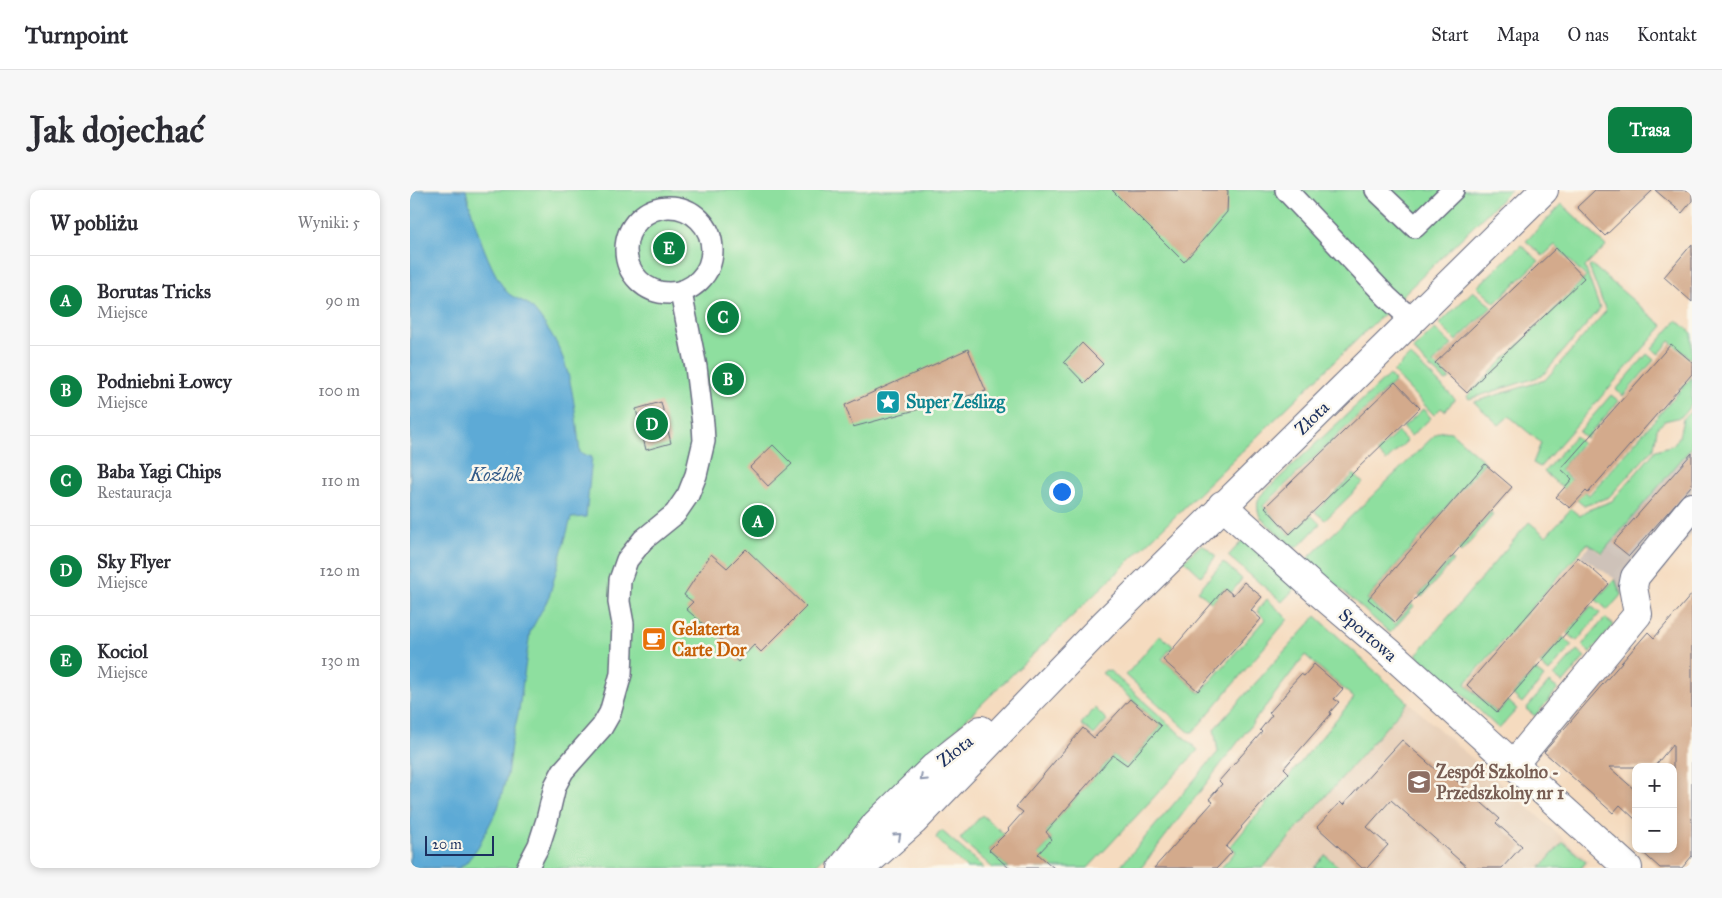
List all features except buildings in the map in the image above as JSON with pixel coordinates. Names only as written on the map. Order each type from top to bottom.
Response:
[{"type":"street","points":[[1376,190],[1415,227],[1453,190]]},
{"type":"street","name":"Złota","points":[[861,868],[914,821],[1082,646],[1544,190]]},
{"type":"street","points":[[1287,195],[1412,320]]},
{"type":"street","points":[[653,200],[669,207],[684,209],[697,217],[707,228],[712,242],[713,257],[708,271],[699,283],[681,293],[659,293],[646,287],[635,278],[628,266],[627,239],[633,226],[653,200]]},
{"type":"street","points":[[527,868],[538,845],[547,820],[555,786],[563,771],[602,727],[610,713],[621,674],[623,624],[619,602],[620,580],[627,560],[643,540],[675,514],[688,496],[696,475],[704,441],[703,424],[696,367],[681,293]]},
{"type":"street","name":"Sportowa","points":[[1222,506],[1320,594],[1389,652],[1513,766],[1613,863]]},
{"type":"street","points":[[1513,766],[1638,614],[1633,587],[1635,577],[1692,507]]},
{"type":"street","name":"Złota","points":[[842,868],[876,824],[934,767],[1007,710],[1082,646]]},
{"type":"shaded area","points":[[1692,448],[1692,533],[1659,575],[1621,595],[1615,579],[1581,556],[1590,545],[1601,554]]},
{"type":"shaded area","name":"Zespół Szkolno - Przedszkolny nr 1","points":[[1408,702],[1589,861],[1583,868],[1263,868]]},
{"type":"green space","points":[[410,190],[1511,190],[813,868],[410,868]]},
{"type":"green space","points":[[1562,204],[1606,246],[1585,267],[1600,309],[1542,376],[1469,399],[1467,396],[1586,277],[1555,245],[1543,256],[1526,241]]},
{"type":"green space","points":[[1521,245],[1539,261],[1495,303],[1477,287]]},
{"type":"green space","points":[[1592,265],[1663,326],[1540,467],[1533,463],[1541,443],[1509,416],[1499,425],[1474,402],[1545,380],[1606,311],[1589,267]]},
{"type":"green space","points":[[1473,291],[1492,307],[1456,341],[1439,324]]},
{"type":"green space","points":[[1677,320],[1692,333],[1692,360],[1670,341],[1659,354],[1652,349]]},
{"type":"green space","points":[[1435,329],[1452,345],[1433,363],[1450,379],[1446,381],[1428,366],[1413,349]]},
{"type":"green space","points":[[1647,354],[1654,360],[1623,396],[1616,390]]},
{"type":"green space","points":[[1410,355],[1455,399],[1445,411],[1441,408],[1434,415],[1393,372]]},
{"type":"green space","points":[[1389,375],[1395,381],[1263,506],[1290,535],[1311,515],[1320,524],[1298,547],[1292,547],[1260,517],[1258,501],[1261,495]]},
{"type":"green space","points":[[1692,377],[1692,404],[1681,417],[1664,421],[1657,429],[1654,448],[1609,497],[1584,506],[1544,472],[1575,436],[1582,443],[1560,470],[1589,495]]},
{"type":"green space","points":[[1611,395],[1619,401],[1586,438],[1579,432]]},
{"type":"green space","points":[[1423,409],[1431,418],[1411,436],[1403,427]]},
{"type":"green space","points":[[1692,410],[1692,447],[1602,553],[1588,543],[1465,684],[1497,713],[1508,701],[1517,709],[1499,729],[1439,672],[1416,655],[1529,522],[1546,536],[1571,509],[1580,516],[1588,510],[1612,501],[1656,450],[1673,445],[1679,437],[1683,419]]},
{"type":"green space","points":[[1443,431],[1451,432],[1485,462],[1367,599],[1395,624],[1412,604],[1414,606],[1390,633],[1307,559],[1437,433]]},
{"type":"green space","points":[[1398,432],[1407,441],[1386,461],[1377,452]]},
{"type":"green space","points":[[1354,474],[1363,483],[1325,520],[1315,512]]},
{"type":"green space","points":[[1491,512],[1493,515],[1461,553],[1458,550]]},
{"type":"green space","points":[[1243,540],[1296,587],[1282,602],[1228,556]]},
{"type":"green space","points":[[1202,544],[1216,556],[1201,576],[1184,560]]},
{"type":"green space","points":[[1451,559],[1453,561],[1422,597],[1419,595]]},
{"type":"green space","points":[[1223,562],[1242,579],[1231,593],[1225,588],[1212,603],[1198,591]]},
{"type":"green space","points":[[1615,579],[1621,595],[1608,610],[1596,600]]},
{"type":"green space","points":[[1267,599],[1288,619],[1193,732],[1189,732],[1126,675],[1160,635],[1173,646],[1162,659],[1200,693],[1265,619],[1257,611]]},
{"type":"green space","points":[[1591,606],[1600,613],[1577,641],[1567,633]]},
{"type":"green space","points":[[1316,616],[1408,702],[1263,868],[1221,868],[1236,851],[1230,847],[1354,698],[1305,655],[1141,868],[1119,868],[1218,752],[1214,729]]},
{"type":"green space","points":[[1605,618],[1614,625],[1590,653],[1582,645]]},
{"type":"green space","points":[[1563,637],[1572,645],[1549,672],[1540,664]]},
{"type":"green space","points":[[1577,650],[1585,657],[1563,683],[1554,676]]},
{"type":"green space","points":[[1106,670],[1110,671],[1198,750],[1088,868],[1036,868],[1038,854],[1052,839],[1046,832],[1113,755],[1127,765],[1161,726],[1102,673]]},
{"type":"green space","points":[[1535,670],[1544,677],[1522,703],[1513,695]]},
{"type":"green space","points":[[1549,682],[1558,689],[1535,716],[1526,709]]},
{"type":"green space","points":[[1095,708],[1107,720],[1094,735],[1081,724]]},
{"type":"green space","points":[[982,815],[1004,834],[989,850],[1009,868],[993,868],[960,839]]},
{"type":"green space","points":[[942,831],[984,868],[966,868],[936,838]]},
{"type":"green space","points":[[1563,842],[1586,862],[1581,868],[1540,868]]},
{"type":"green space","points":[[1325,855],[1340,868],[1314,868]]},
{"type":"water","name":"Koźlok","points":[[410,190],[466,190],[482,243],[500,283],[509,294],[532,307],[556,343],[563,358],[572,389],[580,453],[592,457],[586,517],[571,518],[549,597],[530,632],[519,710],[511,745],[507,775],[498,808],[478,847],[466,863],[459,868],[410,868]]},
{"type":"place","name":"Kociol","points":[[669,248]]},
{"type":"place","name":"Baba Yagi Chips","points":[[723,317]]},
{"type":"place","name":"Podniebni Łowcy","points":[[728,379]]},
{"type":"place","name":"Super Ześlizg","points":[[888,402]]},
{"type":"place","name":"Sky Flyer","points":[[652,424]]},
{"type":"place","name":"Borutas Tricks","points":[[758,521]]},
{"type":"place","name":"Gelaterta Carte Dor","points":[[654,639]]},
{"type":"place","name":"Zespół Szkolno - Przedszkolny nr 1","points":[[1419,782]]}]
